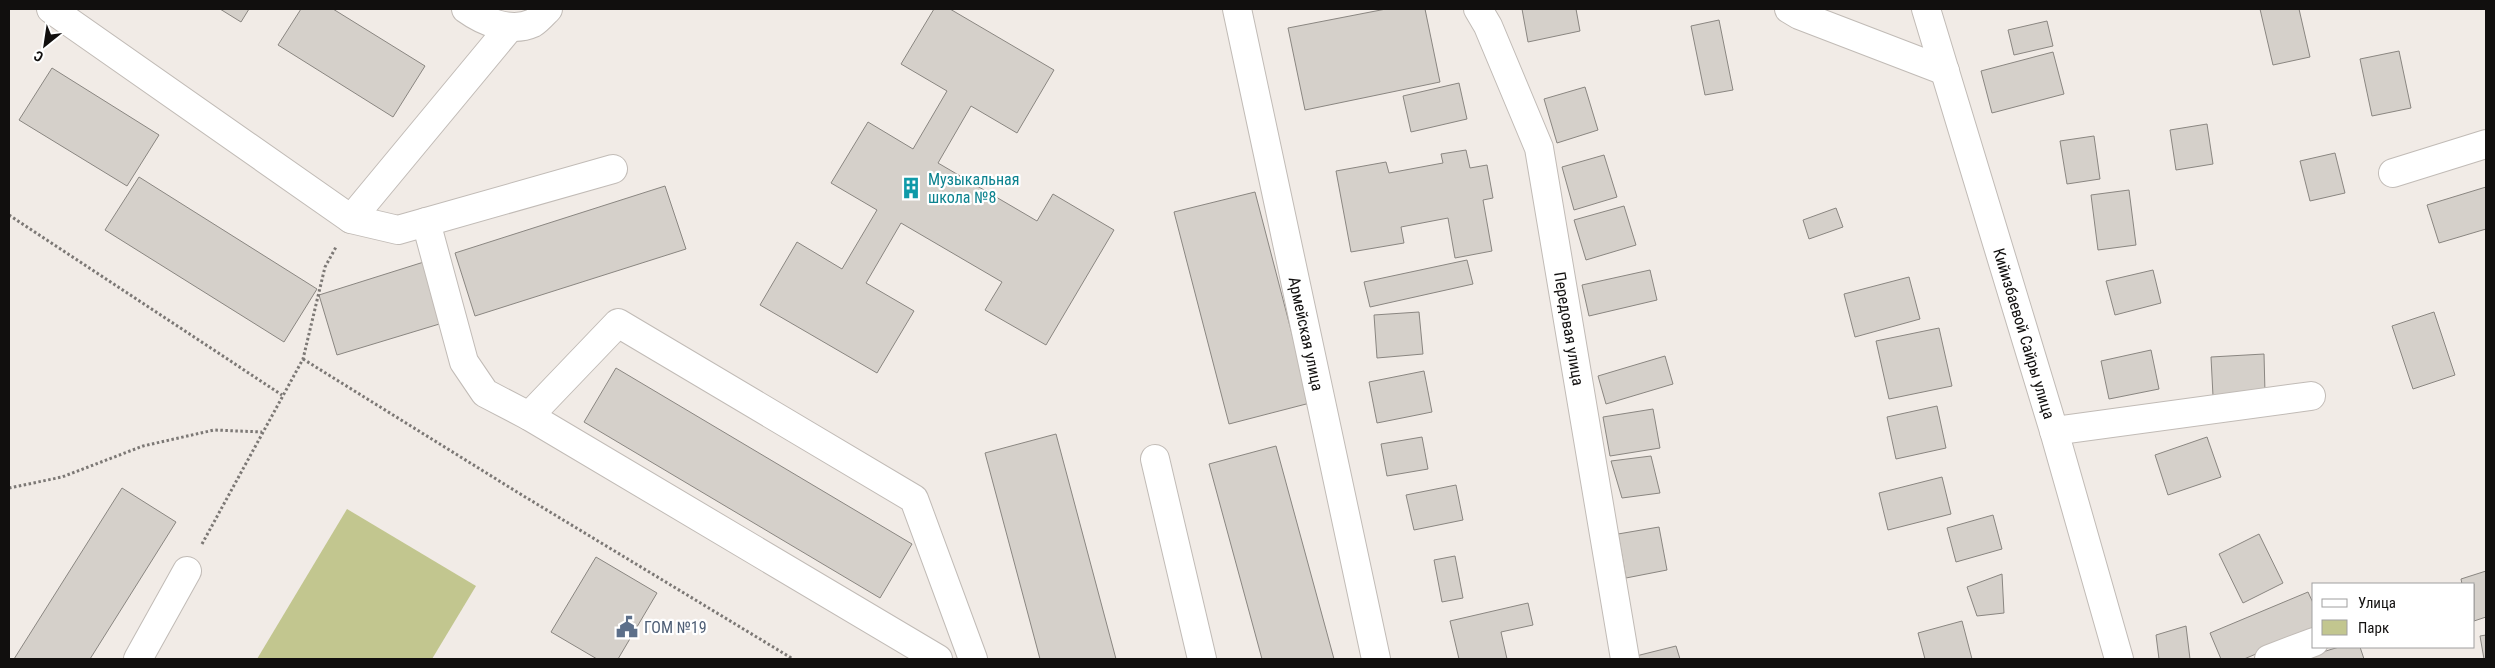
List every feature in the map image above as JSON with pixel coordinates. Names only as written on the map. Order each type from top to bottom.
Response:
[{"type":"street","points":[[51,9],[351,218],[398,230],[613,169]]},
{"type":"street","points":[[466,9],[482,20],[510,27],[534,22],[548,9]]},
{"type":"street","name":"Армейская улица","points":[[1242,9],[1376,659]]},
{"type":"street","name":"Передовая улица","points":[[1478,9],[1488,26],[1539,148],[1625,659]]},
{"type":"street","points":[[1789,9],[1799,15],[1945,71]]},
{"type":"street","name":"Кийизбаевой Сайры улица","points":[[1926,9],[2054,431],[2119,659]]},
{"type":"street","points":[[351,218],[510,27]]},
{"type":"street","points":[[2393,173],[2486,144]]},
{"type":"street","points":[[426,222],[464,362],[485,393],[529,416],[938,659]]},
{"type":"street","points":[[529,416],[618,323],[914,499],[973,659]]},
{"type":"street","points":[[2054,431],[2312,396]]},
{"type":"street","points":[[1155,458],[1202,659]]},
{"type":"street","points":[[138,659],[188,571]]},
{"type":"street","points":[[2269,659],[2312,643]]},
{"type":"path","points":[[9,215],[282,395]]},
{"type":"path","points":[[188,571],[303,358],[325,267],[351,218]]},
{"type":"path","points":[[303,358],[517,492],[792,659]]},
{"type":"path","points":[[9,488],[62,477],[144,446],[214,430],[262,432]]},
{"type":"green space","points":[[347,509],[476,586],[432,659],[257,659]]},
{"type":"building","points":[[220,9],[249,9],[241,22]]},
{"type":"building","points":[[301,9],[333,9],[425,66],[393,117],[278,45]]},
{"type":"building","name":"Музыкальная школа №8","points":[[934,9],[950,9],[1054,70],[1017,133],[971,106],[938,163],[1037,221],[1053,194],[1114,230],[1046,345],[985,310],[1002,282],[901,223],[866,283],[914,311],[877,373],[760,305],[797,242],[842,269],[877,210],[831,183],[868,122],[913,149],[947,91],[901,64]]},
{"type":"building","points":[[1386,9],[1425,9],[1440,82],[1305,110],[1288,28]]},
{"type":"building","points":[[1522,9],[1576,9],[1580,31],[1528,42]]},
{"type":"building","points":[[2260,9],[2299,9],[2310,57],[2273,65]]},
{"type":"building","points":[[1719,20],[1733,90],[1705,95],[1691,26]]},
{"type":"building","points":[[2047,21],[2053,46],[2014,55],[2008,30]]},
{"type":"building","points":[[2399,51],[2411,108],[2372,116],[2360,59]]},
{"type":"building","points":[[2053,52],[2064,94],[1992,113],[1981,71]]},
{"type":"building","points":[[52,68],[159,135],[127,186],[19,120]]},
{"type":"building","points":[[1459,83],[1467,119],[1411,132],[1403,96]]},
{"type":"building","points":[[1585,87],[1598,130],[1557,143],[1544,99]]},
{"type":"building","points":[[2207,124],[2213,164],[2176,170],[2170,130]]},
{"type":"building","points":[[2094,136],[2100,179],[2067,184],[2060,141]]},
{"type":"building","points":[[1466,150],[1470,168],[1487,165],[1493,198],[1483,200],[1492,251],[1455,258],[1448,218],[1401,227],[1404,243],[1351,252],[1336,171],[1386,162],[1389,173],[1443,163],[1441,154]]},
{"type":"building","points":[[2335,153],[2345,193],[2310,201],[2300,161]]},
{"type":"building","points":[[1604,155],[1617,197],[1574,210],[1562,167]]},
{"type":"building","points":[[139,177],[317,289],[284,342],[105,230]]},
{"type":"building","points":[[665,186],[686,249],[475,316],[455,253]]},
{"type":"building","points":[[2486,187],[2486,229],[2439,243],[2427,205]]},
{"type":"building","points":[[2129,190],[2136,245],[2098,250],[2091,195]]},
{"type":"building","points":[[1255,192],[1310,403],[1229,424],[1174,212]]},
{"type":"building","points":[[1624,206],[1636,245],[1586,260],[1574,220]]},
{"type":"building","points":[[1836,208],[1843,227],[1809,239],[1803,220]]},
{"type":"building","points":[[1467,260],[1473,284],[1370,307],[1364,282]]},
{"type":"building","points":[[427,261],[446,322],[337,355],[319,295]]},
{"type":"building","points":[[1650,270],[1657,300],[1589,316],[1582,285]]},
{"type":"building","points":[[2153,270],[2161,303],[2115,315],[2106,281]]},
{"type":"building","points":[[1909,277],[1920,319],[1855,337],[1844,294]]},
{"type":"building","points":[[1419,312],[1423,354],[1377,358],[1374,315]]},
{"type":"building","points":[[2434,312],[2455,375],[2413,389],[2392,326]]},
{"type":"building","points":[[1939,328],[1952,386],[1889,399],[1876,341]]},
{"type":"building","points":[[2151,350],[2159,389],[2109,399],[2101,361]]},
{"type":"building","points":[[2264,354],[2265,393],[2213,396],[2211,357]]},
{"type":"building","points":[[1665,356],[1673,384],[1606,404],[1598,376]]},
{"type":"building","points":[[616,368],[912,544],[880,598],[584,422]]},
{"type":"building","points":[[1424,371],[1432,412],[1377,423],[1369,382]]},
{"type":"building","points":[[1937,406],[1946,448],[1896,459],[1887,417]]},
{"type":"building","points":[[1653,409],[1660,448],[1610,456],[1603,417]]},
{"type":"building","points":[[1056,434],[1116,659],[1040,659],[985,453]]},
{"type":"building","points":[[1422,437],[1428,469],[1387,476],[1381,444]]},
{"type":"building","points":[[2207,437],[2221,477],[2168,495],[2155,455]]},
{"type":"building","points":[[1276,446],[1334,659],[1262,659],[1209,464]]},
{"type":"building","points":[[1651,456],[1660,493],[1622,498],[1611,461]]},
{"type":"building","points":[[1942,477],[1951,514],[1888,530],[1879,493]]},
{"type":"building","points":[[1456,485],[1463,520],[1414,530],[1406,495]]},
{"type":"building","points":[[122,488],[176,522],[90,659],[14,659]]},
{"type":"building","points":[[1993,515],[2002,549],[1956,562],[1947,528]]},
{"type":"building","points":[[1659,527],[1667,570],[1626,578],[1618,534]]},
{"type":"building","points":[[2259,534],[2283,583],[2243,603],[2219,554]]},
{"type":"building","points":[[1455,556],[1463,598],[1442,602],[1434,560]]},
{"type":"building","points":[[596,557],[657,593],[618,659],[597,659],[551,632]]},
{"type":"building","points":[[2486,571],[2486,617],[2475,621],[2475,583],[2462,583],[2461,579]]},
{"type":"building","points":[[2002,574],[2004,613],[1977,616],[1967,587]]},
{"type":"building","points":[[2308,592],[2312,601],[2312,631],[2244,659],[2221,659],[2210,633]]},
{"type":"building","points":[[1528,603],[1533,625],[1501,632],[1507,659],[1459,659],[1450,621]]},
{"type":"building","points":[[1962,621],[1972,659],[1925,659],[1918,633]]},
{"type":"building","points":[[2186,626],[2190,659],[2159,659],[2156,635]]},
{"type":"building","points":[[2486,635],[2486,659],[2484,659],[2480,636]]},
{"type":"building","points":[[1676,646],[1680,659],[1637,659],[1636,656]]},
{"type":"building","points":[[2336,648],[2360,648],[2364,659],[2306,659],[2306,657]]},
{"type":"place","name":"Музыкальная школа №8","points":[[911,188]]},
{"type":"place","name":"ГОМ №19","points":[[627,627]]}]
